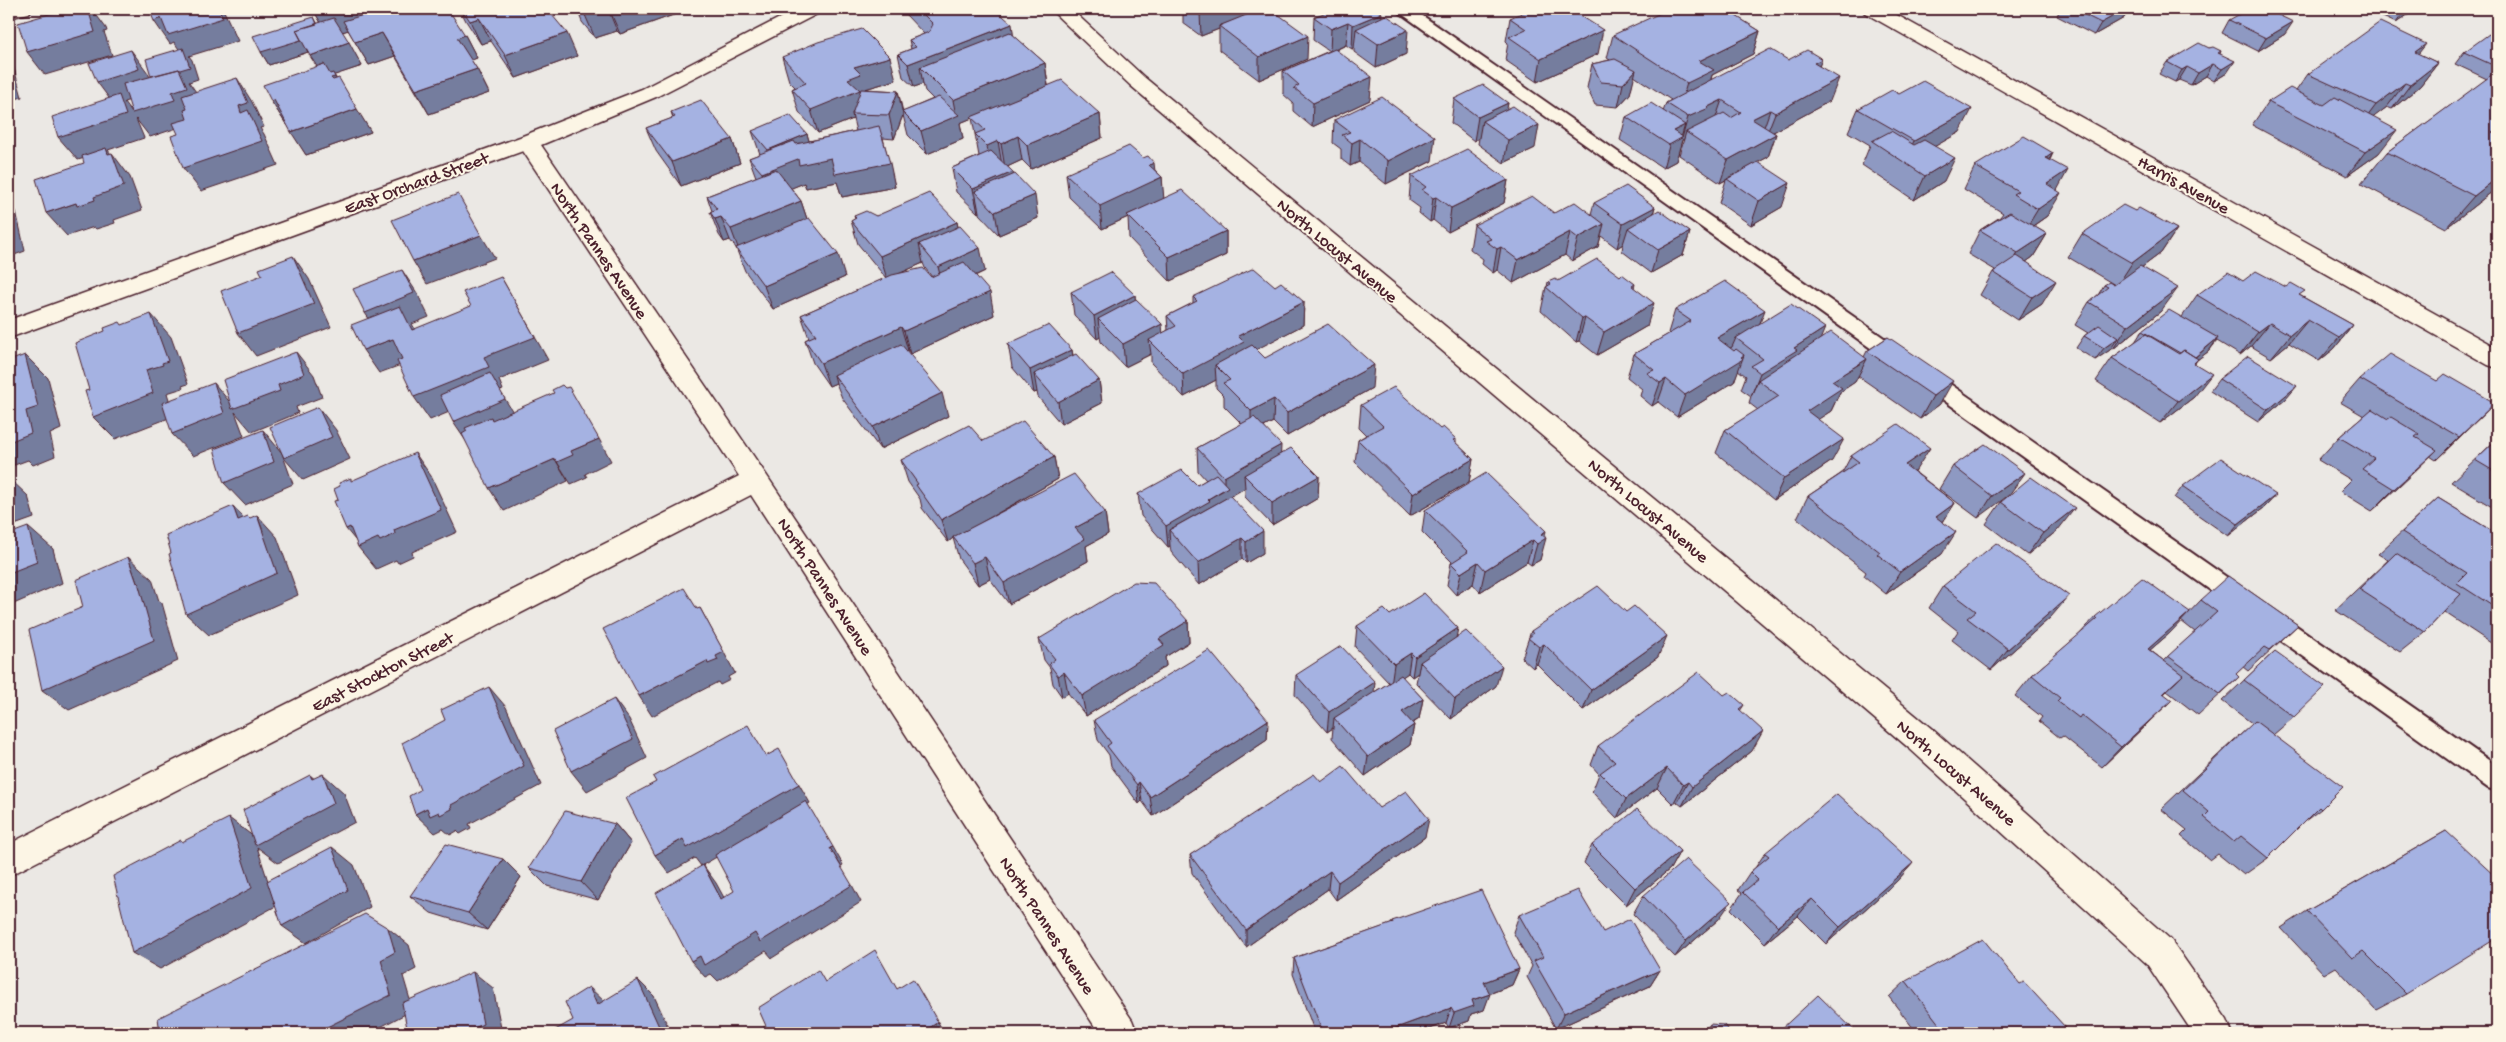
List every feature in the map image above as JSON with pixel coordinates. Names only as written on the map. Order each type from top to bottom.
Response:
[{"type":"street","points":[[9,12],[22,9]]},
{"type":"street","name":"East Orchard Street","points":[[9,329],[528,142],[649,94],[812,9]]},
{"type":"street","name":"North Locust Avenue","points":[[1060,9],[1145,88],[1921,739],[2159,952],[2214,1033]]},
{"type":"street","name":"Harris Avenue","points":[[1872,9],[2497,359]]},
{"type":"street","name":"North Pannes Avenue","points":[[528,142],[756,480],[1119,1033]]},
{"type":"street","name":"East Stockton Street","points":[[9,861],[756,480]]},
{"type":"lane","points":[[1403,9],[2497,780]]},
{"type":"building","points":[[66,9],[88,9],[95,32],[27,52],[18,23]]},
{"type":"building","points":[[149,9],[219,9],[223,18],[168,35],[161,18],[154,21]]},
{"type":"building","points":[[313,9],[328,9],[315,13]]},
{"type":"building","points":[[384,9],[427,9],[428,11],[448,9],[465,35],[457,38],[477,69],[416,90],[382,33],[355,42],[343,21]]},
{"type":"building","points":[[462,9],[547,9],[567,33],[505,55],[479,18],[470,21]]},
{"type":"building","points":[[580,9],[604,9],[585,15]]},
{"type":"building","points":[[918,9],[995,9],[1012,24],[908,64],[898,54],[916,47],[909,40],[929,32],[933,24]]},
{"type":"building","points":[[1194,9],[1211,9],[1200,13]]},
{"type":"building","points":[[1261,9],[1271,9],[1308,36],[1259,57],[1219,26]]},
{"type":"building","points":[[1333,9],[1376,9],[1382,13],[1353,25],[1348,22],[1331,29],[1314,17]]},
{"type":"building","points":[[1531,9],[1570,9],[1603,30],[1541,59],[1509,37],[1526,29],[1510,18]]},
{"type":"building","points":[[1669,9],[1727,9],[1760,31],[1699,61],[1714,70],[1687,83],[1613,35]]},
{"type":"building","points":[[2073,9],[2126,9],[2101,23]]},
{"type":"building","points":[[2249,9],[2266,9],[2293,22],[2266,38],[2229,20]]},
{"type":"building","points":[[1386,15],[1408,30],[1378,44],[1356,29]]},
{"type":"building","points":[[314,17],[317,24],[296,30],[301,40],[261,52],[253,36]]},
{"type":"building","points":[[334,18],[349,42],[310,56],[296,30]]},
{"type":"building","points":[[2380,22],[2426,44],[2415,52],[2438,63],[2410,85],[2405,83],[2376,105],[2308,74]]},
{"type":"building","points":[[862,29],[890,57],[854,67],[861,74],[848,79],[860,90],[811,110],[792,89],[806,83],[782,57],[818,42]]},
{"type":"building","points":[[1010,32],[1045,63],[953,100],[920,67]]},
{"type":"building","points":[[2489,34],[2497,37],[2497,67],[2464,52]]},
{"type":"building","points":[[2199,43],[2221,51],[2218,53],[2235,61],[2222,69],[2213,64],[2198,73],[2187,67],[2182,70],[2167,62]]},
{"type":"building","points":[[183,48],[190,67],[151,76],[146,59]]},
{"type":"building","points":[[1335,49],[1372,77],[1313,103],[1294,88],[1299,85],[1283,71]]},
{"type":"building","points":[[1770,49],[1788,60],[1807,50],[1822,59],[1814,63],[1839,78],[1775,113],[1770,110],[1752,119],[1776,134],[1728,160],[1686,132],[1724,113],[1731,118],[1741,112],[1722,100],[1688,117],[1666,103]]},
{"type":"building","points":[[131,50],[139,69],[97,82],[89,63]]},
{"type":"building","points":[[1615,59],[1636,70],[1623,84],[1601,82],[1592,64]]},
{"type":"building","points":[[324,64],[330,74],[333,73],[335,77],[331,78],[333,80],[339,78],[357,109],[291,132],[274,100],[271,101],[263,85]]},
{"type":"building","points":[[179,69],[187,87],[172,92],[175,100],[132,113],[123,84]]},
{"type":"building","points":[[2497,71],[2497,129],[2492,132],[2497,135],[2497,141],[2492,145],[2497,147],[2497,178],[2474,196],[2387,152]]},
{"type":"building","points":[[237,78],[248,103],[239,106],[241,113],[248,110],[262,141],[183,168],[171,136],[178,134],[173,123],[187,119],[184,110],[187,109],[182,96]]},
{"type":"building","points":[[1062,80],[1100,114],[1027,145],[1018,136],[1001,144],[998,141],[987,146],[975,134],[985,130],[971,117]]},
{"type":"building","points":[[1923,81],[1972,109],[1914,141],[1858,109],[1892,90],[1899,94]]},
{"type":"building","points":[[1483,85],[1508,103],[1478,117],[1454,99]]},
{"type":"building","points":[[2290,88],[2324,105],[2335,97],[2397,130],[2365,152],[2268,102]]},
{"type":"building","points":[[861,89],[898,91],[889,115],[852,114]]},
{"type":"building","points":[[119,95],[126,115],[58,137],[52,117]]},
{"type":"building","points":[[939,97],[959,115],[921,131],[902,112]]},
{"type":"building","points":[[1382,97],[1435,137],[1388,161],[1360,139],[1352,143],[1342,135],[1350,132],[1334,120]]},
{"type":"building","points":[[701,100],[732,139],[672,162],[646,128],[675,117],[671,112]]},
{"type":"building","points":[[1651,103],[1685,125],[1673,131],[1683,137],[1669,145],[1626,117]]},
{"type":"building","points":[[1513,106],[1539,125],[1508,140],[1482,121]]},
{"type":"building","points":[[790,115],[807,134],[768,150],[752,131]]},
{"type":"building","points":[[879,126],[890,163],[835,174],[831,158],[799,165],[798,159],[762,173],[749,158],[794,141],[796,144]]},
{"type":"building","points":[[1891,131],[1914,145],[1924,140],[1955,158],[1925,176],[1872,141]]},
{"type":"building","points":[[2024,136],[2053,153],[2046,158],[2068,170],[2047,184],[2061,193],[2038,209],[2013,194],[2018,191],[1975,166]]},
{"type":"building","points":[[1129,146],[1143,158],[1148,156],[1154,163],[1149,165],[1162,177],[1100,206],[1066,174]]},
{"type":"building","points":[[106,148],[108,154],[112,153],[124,186],[94,197],[95,200],[77,206],[76,203],[46,213],[36,179],[84,163],[82,156]]},
{"type":"building","points":[[1467,149],[1508,180],[1451,208],[1422,190],[1426,187],[1411,176]]},
{"type":"building","points":[[991,151],[1013,172],[973,189],[952,168]]},
{"type":"building","points":[[1758,162],[1790,183],[1759,201],[1727,179]]},
{"type":"building","points":[[776,169],[801,201],[731,229],[721,217],[715,219],[710,212],[717,209],[707,196]]},
{"type":"building","points":[[1015,174],[1035,195],[995,212],[975,191]]},
{"type":"building","points":[[1626,186],[1655,207],[1623,224],[1594,203]]},
{"type":"building","points":[[1182,190],[1226,231],[1169,257],[1127,215]]},
{"type":"building","points":[[929,193],[957,222],[880,256],[851,221],[856,218],[854,216],[866,211],[876,216]]},
{"type":"building","points":[[458,194],[481,235],[413,261],[392,220]]},
{"type":"building","points":[[1532,196],[1554,213],[1575,202],[1604,224],[1578,238],[1570,232],[1518,260],[1501,247],[1497,249],[1486,241],[1491,239],[1474,225]]},
{"type":"building","points":[[2123,205],[2135,211],[2139,208],[2177,229],[2132,263],[2082,234]]},
{"type":"building","points":[[1659,210],[1690,232],[1658,250],[1628,228]]},
{"type":"building","points":[[2010,212],[2047,234],[2018,253],[1980,230]]},
{"type":"building","points":[[809,218],[838,254],[764,286],[736,248]]},
{"type":"building","points":[[960,226],[980,248],[938,267],[919,244]]},
{"type":"building","points":[[293,256],[314,304],[238,333],[221,291],[262,275],[259,269]]},
{"type":"building","points":[[2017,256],[2056,281],[2032,297],[1993,272]]},
{"type":"building","points":[[1597,259],[1620,276],[1622,274],[1635,284],[1632,286],[1654,303],[1604,332],[1585,318],[1582,318],[1546,287],[1551,284],[1548,282],[1555,279],[1558,281]]},
{"type":"building","points":[[964,262],[990,292],[904,331],[901,327],[821,363],[805,340],[816,335],[801,315],[892,275],[923,268],[931,277]]},
{"type":"building","points":[[2140,266],[2178,288],[2128,326],[2089,302],[2108,287],[2104,285],[2109,282],[2114,285]]},
{"type":"building","points":[[1254,268],[1275,286],[1281,282],[1304,302],[1238,336],[1244,342],[1183,374],[1149,340],[1176,326],[1167,316],[1197,301],[1193,297]]},
{"type":"building","points":[[402,270],[414,293],[365,313],[353,289]]},
{"type":"building","points":[[2256,271],[2286,287],[2291,283],[2305,291],[2299,295],[2353,325],[2339,338],[2308,320],[2290,335],[2270,323],[2258,332],[2197,295],[2228,272],[2243,281]]},
{"type":"building","points":[[1111,272],[1135,295],[1094,316],[1071,292]]},
{"type":"building","points":[[501,277],[535,337],[484,357],[489,367],[414,397],[397,361],[402,359],[393,339],[363,350],[351,325],[400,306],[412,330],[471,306],[463,292]]},
{"type":"building","points":[[1725,281],[1765,310],[1717,338],[1734,351],[1736,349],[1744,355],[1741,357],[1743,359],[1685,395],[1666,379],[1660,383],[1647,373],[1654,370],[1634,354],[1691,321],[1675,310]]},
{"type":"building","points":[[1136,299],[1162,324],[1123,344],[1098,319]]},
{"type":"building","points":[[1791,304],[1825,328],[1794,348],[1797,350],[1760,373],[1751,366],[1763,359],[1736,338]]},
{"type":"building","points":[[2169,310],[2218,338],[2195,357],[2184,350],[2180,353],[2142,331]]},
{"type":"building","points":[[151,314],[168,361],[162,363],[163,365],[146,370],[153,393],[93,417],[85,391],[89,390],[75,343],[105,331],[104,328],[120,322],[122,325]]},
{"type":"building","points":[[1328,324],[1374,365],[1287,413],[1274,399],[1251,411],[1223,383],[1230,380],[1215,365],[1252,345],[1265,358]]},
{"type":"building","points":[[1049,325],[1072,350],[1030,370],[1008,344]]},
{"type":"building","points":[[2099,325],[2118,338],[2104,348],[2084,336]]},
{"type":"building","points":[[1831,332],[1867,359],[1832,381],[1842,388],[1807,411],[1844,439],[1784,478],[1725,430],[1779,396],[1758,380]]},
{"type":"building","points":[[2146,334],[2179,354],[2184,350],[2198,359],[2194,363],[2212,374],[2178,401],[2112,358]]},
{"type":"building","points":[[1888,337],[1953,381],[1933,396],[1867,351]]},
{"type":"building","points":[[901,344],[942,393],[873,427],[834,375]]},
{"type":"building","points":[[296,352],[304,374],[278,385],[280,391],[232,409],[223,380]]},
{"type":"building","points":[[1076,354],[1099,380],[1058,402],[1034,374]]},
{"type":"building","points":[[2390,354],[2437,381],[2445,374],[2495,403],[2459,437],[2360,379]]},
{"type":"building","points":[[25,355],[38,407],[26,411],[31,433],[9,442],[9,361]]},
{"type":"building","points":[[2248,356],[2297,386],[2268,410],[2219,379]]},
{"type":"building","points":[[490,373],[505,399],[453,422],[440,395]]},
{"type":"building","points":[[214,383],[224,413],[172,434],[162,403]]},
{"type":"building","points":[[562,385],[565,388],[569,387],[599,439],[571,451],[573,455],[557,462],[555,459],[489,488],[462,434],[467,431],[465,428],[491,417],[492,420],[554,393],[552,390]]},
{"type":"building","points":[[1394,387],[1440,429],[1443,427],[1456,439],[1453,440],[1473,459],[1413,494],[1358,440],[1383,426],[1361,405]]},
{"type":"building","points":[[318,407],[332,437],[284,458],[270,427]]},
{"type":"building","points":[[2372,409],[2388,419],[2391,417],[2419,434],[2415,437],[2437,450],[2394,489],[2362,469],[2374,458],[2339,437]]},
{"type":"building","points":[[1254,417],[1281,445],[1224,477],[1197,448]]},
{"type":"building","points":[[1023,421],[1054,457],[941,520],[901,460],[969,425],[983,441]]},
{"type":"building","points":[[1898,424],[1930,448],[1905,465],[1955,503],[1936,517],[1956,532],[1900,572],[1877,554],[1880,552],[1808,496],[1859,462],[1851,456]]},
{"type":"building","points":[[263,430],[274,462],[224,483],[214,449]]},
{"type":"building","points":[[2497,439],[2497,473],[2475,460]]},
{"type":"building","points":[[1985,444],[2025,473],[1992,496],[1953,466]]},
{"type":"building","points":[[1291,448],[1319,476],[1272,503],[1244,475]]},
{"type":"building","points":[[415,453],[441,510],[394,530],[395,534],[380,541],[378,538],[358,547],[350,527],[346,529],[334,501],[338,500],[334,489],[340,486],[339,483],[351,478],[351,481]]},
{"type":"building","points":[[2221,458],[2276,495],[2238,524],[2183,486]]},
{"type":"building","points":[[1182,470],[1197,485],[1216,474],[1228,487],[1208,499],[1210,501],[1166,526],[1138,494]]},
{"type":"building","points":[[1486,473],[1546,531],[1541,534],[1546,538],[1537,544],[1533,540],[1485,570],[1478,562],[1461,573],[1451,563],[1468,552],[1425,510]]},
{"type":"building","points":[[1074,474],[1105,512],[1075,528],[1085,539],[1004,583],[985,557],[973,563],[953,537]]},
{"type":"building","points":[[2031,477],[2075,508],[2043,533],[2001,502]]},
{"type":"building","points":[[1230,496],[1263,531],[1246,542],[1242,538],[1198,563],[1169,530]]},
{"type":"building","points":[[2438,498],[2497,534],[2497,609],[2457,583],[2467,573],[2402,532]]},
{"type":"building","points":[[233,506],[238,520],[257,515],[277,573],[186,614],[169,554],[171,553],[166,535]]},
{"type":"building","points":[[28,527],[37,562],[9,573],[9,534]]},
{"type":"building","points":[[1996,543],[2069,596],[2008,649],[1967,618],[1976,611],[1943,586]]},
{"type":"building","points":[[2396,553],[2461,594],[2425,632],[2359,589]]},
{"type":"building","points":[[128,557],[138,582],[154,640],[42,690],[29,630],[83,607],[76,580]]},
{"type":"building","points":[[2228,576],[2298,625],[2270,650],[2265,647],[2236,674],[2239,677],[2220,694],[2168,656],[2217,612],[2201,600]]},
{"type":"building","points":[[2142,578],[2190,612],[2148,649],[2183,675],[2163,693],[2172,700],[2121,747],[2081,715],[2079,718],[2057,701],[2060,698],[2032,675],[2097,619],[2095,617]]},
{"type":"building","points":[[1134,582],[1154,583],[1188,621],[1159,639],[1164,645],[1082,696],[1064,672],[1058,676],[1049,664],[1055,659],[1039,639]]},
{"type":"building","points":[[1598,586],[1626,612],[1634,606],[1667,636],[1591,690],[1544,644],[1539,647],[1528,638],[1533,634],[1531,631]]},
{"type":"building","points":[[684,588],[697,609],[700,608],[724,652],[716,656],[718,660],[708,664],[707,661],[639,696],[603,629]]},
{"type":"building","points":[[1424,593],[1458,628],[1415,657],[1411,653],[1394,664],[1357,626],[1384,609],[1390,615]]},
{"type":"building","points":[[1466,631],[1502,666],[1455,699],[1420,662]]},
{"type":"building","points":[[1341,646],[1375,682],[1329,712],[1296,675]]},
{"type":"building","points":[[1209,650],[1268,720],[1150,797],[1139,782],[1137,785],[1107,746],[1111,743],[1094,720]]},
{"type":"building","points":[[2275,651],[2325,687],[2294,717],[2244,680]]},
{"type":"building","points":[[1699,672],[1724,695],[1729,692],[1744,705],[1739,709],[1763,731],[1692,787],[1688,782],[1683,785],[1667,768],[1626,799],[1600,773],[1615,762],[1598,746]]},
{"type":"building","points":[[1401,675],[1423,699],[1402,712],[1414,725],[1368,757],[1334,718]]},
{"type":"building","points":[[489,687],[524,766],[451,805],[452,809],[440,815],[439,812],[430,816],[427,808],[415,814],[409,796],[420,790],[402,743],[445,720],[441,710]]},
{"type":"building","points":[[614,699],[633,739],[571,771],[553,731]]},
{"type":"building","points":[[2255,721],[2343,787],[2321,809],[2319,807],[2268,858],[2241,836],[2234,842],[2204,817],[2209,812],[2183,790]]},
{"type":"building","points":[[748,725],[766,756],[779,749],[799,784],[687,848],[683,839],[655,855],[626,798],[656,782],[653,777]]},
{"type":"building","points":[[1343,766],[1379,808],[1406,791],[1429,819],[1338,882],[1330,871],[1246,930],[1190,855],[1314,774],[1321,782]]},
{"type":"building","points":[[323,774],[334,803],[255,845],[243,810],[310,775],[312,779]]},
{"type":"building","points":[[1837,794],[1913,863],[1840,927],[1812,899],[1778,926],[1743,892],[1758,880],[1750,872],[1769,856],[1765,853]]},
{"type":"building","points":[[806,801],[833,847],[830,848],[852,885],[760,942],[755,933],[704,965],[700,956],[691,961],[656,893],[703,865],[721,899],[734,891],[715,855]]},
{"type":"building","points":[[1637,809],[1680,851],[1635,888],[1592,845]]},
{"type":"building","points":[[565,811],[615,824],[581,882],[529,868]]},
{"type":"building","points":[[229,818],[252,888],[132,953],[113,876],[181,840],[182,842]]},
{"type":"building","points":[[2446,831],[2497,878],[2497,938],[2406,994],[2363,951],[2352,958],[2307,911]]},
{"type":"building","points":[[446,844],[503,859],[468,913],[410,896]]},
{"type":"building","points":[[332,847],[348,890],[282,926],[267,881]]},
{"type":"building","points":[[1686,859],[1731,902],[1686,941],[1643,896]]},
{"type":"building","points":[[1481,890],[1519,969],[1484,982],[1490,994],[1472,1000],[1474,1006],[1454,1013],[1451,1008],[1382,1033],[1323,1033],[1294,958]]},
{"type":"building","points":[[1578,890],[1603,932],[1630,919],[1660,970],[1564,1013],[1534,961],[1543,957],[1519,915]]},
{"type":"building","points":[[365,914],[388,928],[395,952],[381,960],[391,995],[315,1033],[160,1033],[158,1018]]},
{"type":"building","points":[[1983,939],[2020,984],[2024,982],[2066,1028],[2059,1033],[1946,1033],[1906,981]]},
{"type":"building","points":[[875,950],[897,989],[913,979],[938,1022],[922,1033],[762,1033],[760,1029],[766,1026],[758,1008],[818,970],[825,982]]},
{"type":"building","points":[[473,972],[483,1024],[463,1033],[408,1033],[402,1003]]},
{"type":"building","points":[[638,980],[661,1031],[657,1033],[550,1033],[573,1020],[565,1002],[589,987],[597,1005]]},
{"type":"building","points":[[1818,995],[1857,1033],[1777,1033]]},
{"type":"building","points":[[1710,1024],[1724,1025],[1731,1033],[1711,1033]]}]
